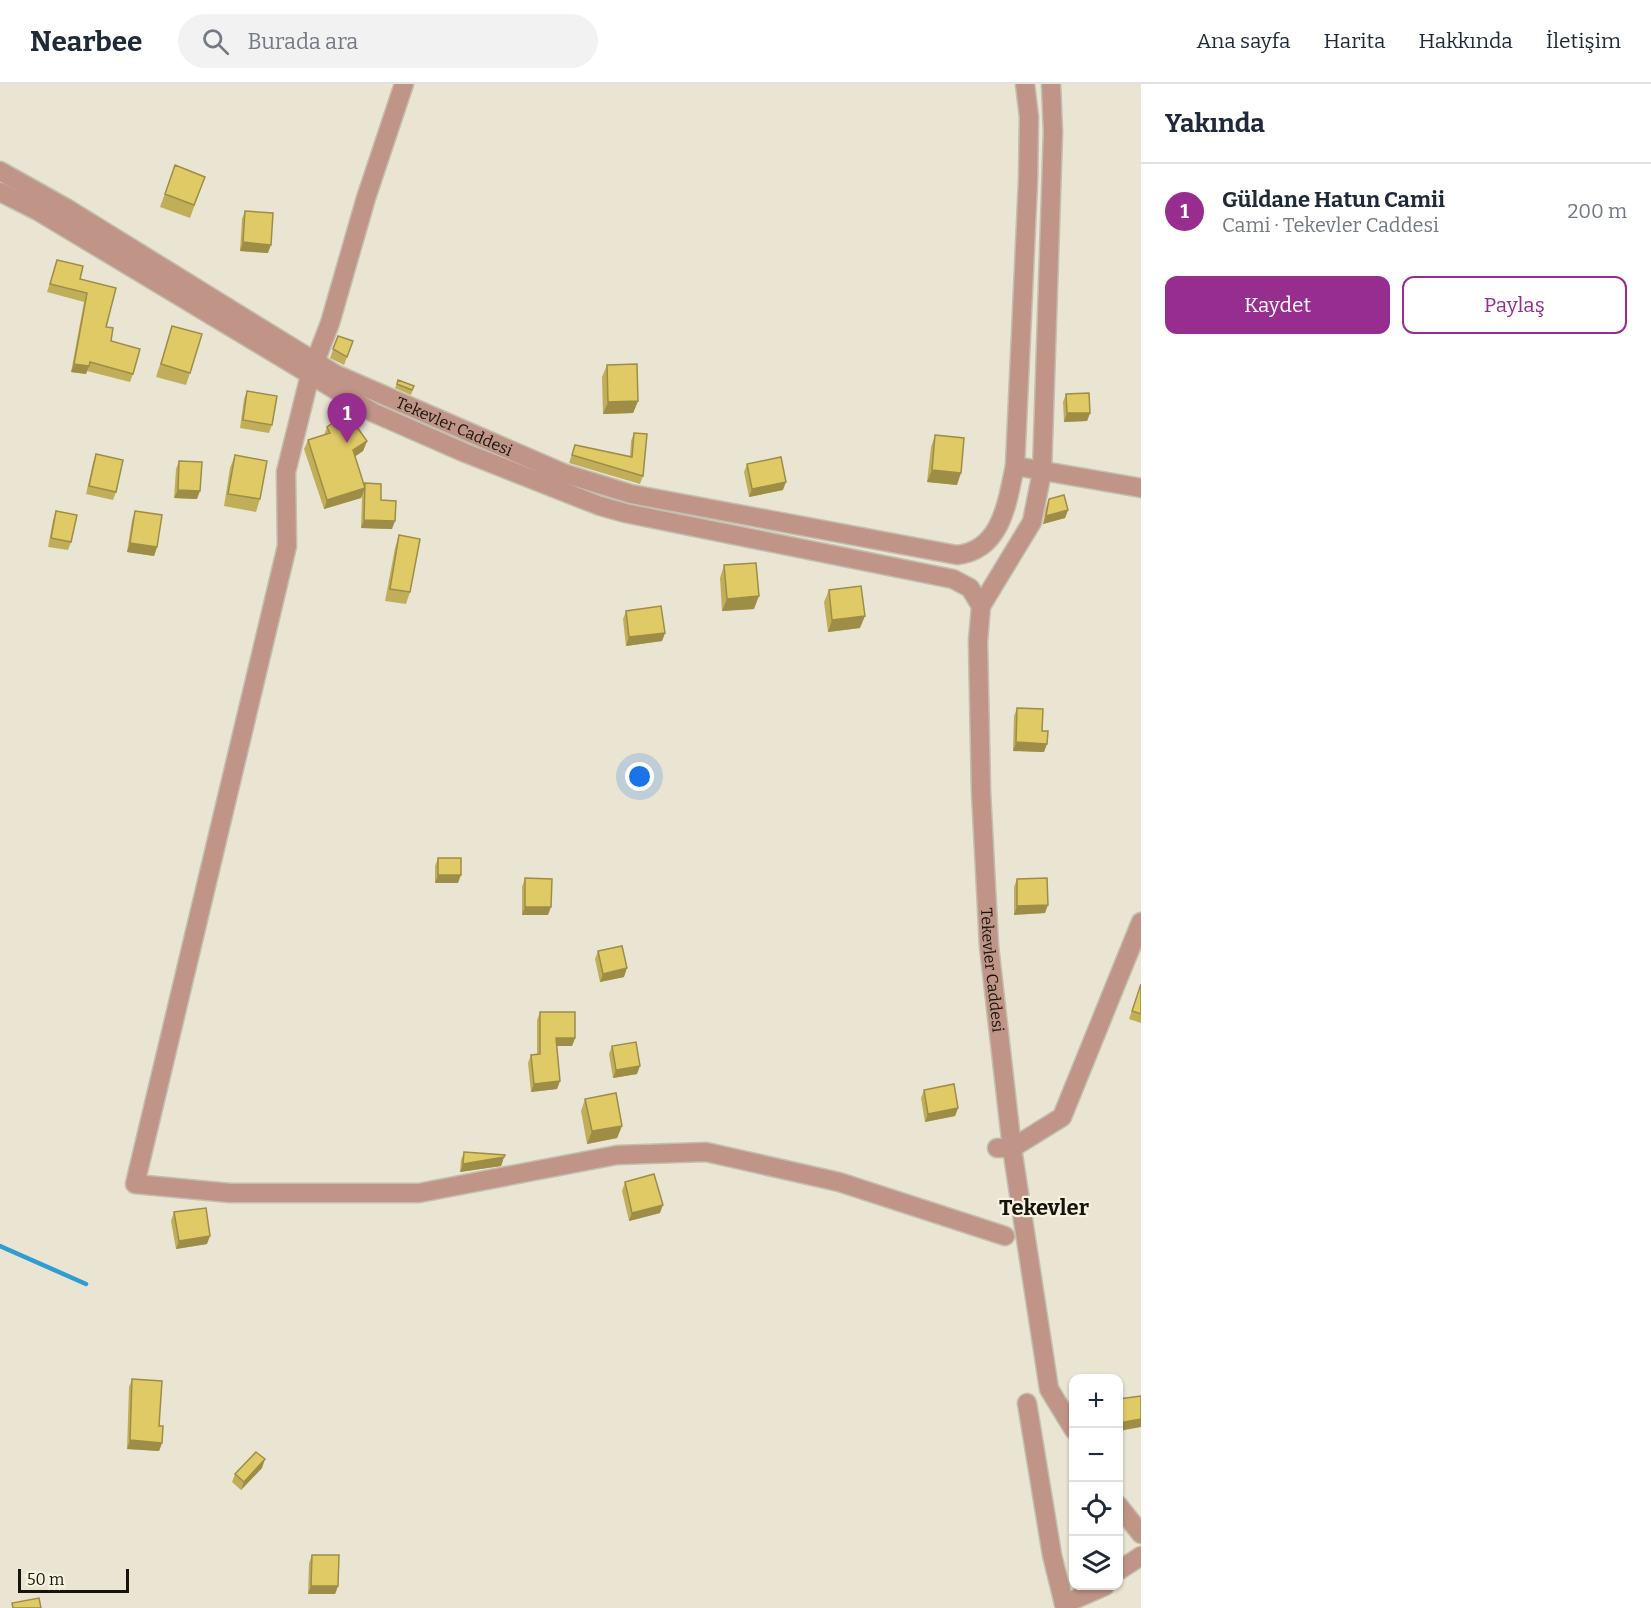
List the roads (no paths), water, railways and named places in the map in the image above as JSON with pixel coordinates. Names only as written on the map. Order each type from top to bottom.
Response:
[{"type":"street","points":[[404,84],[366,198],[330,323],[312,368],[286,472],[287,546],[135,1184],[230,1193],[418,1193],[617,1155],[706,1152],[839,1182],[1005,1236]]},
{"type":"street","points":[[1025,84],[1029,117],[1028,181],[1015,466],[1141,488]]},
{"type":"street","name":"Tekevler Caddesi","points":[[1051,84],[1053,132],[1042,472],[1032,522],[981,606],[978,641],[981,781],[989,946],[1004,1148],[1049,1389],[1073,1428]]},
{"type":"street","name":"Tekevler Caddesi","points":[[0,171],[66,208],[312,368],[563,473],[608,488],[957,555],[980,549],[992,537],[1005,510],[1015,466]]},
{"type":"street","points":[[0,192],[38,211],[312,368],[374,413],[463,452],[600,506],[953,579],[970,588],[981,606]]},
{"type":"street","points":[[1004,1148],[1062,1117],[1141,922]]},
{"type":"street","points":[[1027,1404],[1052,1555],[1064,1606],[1097,1590]]},
{"type":"street","points":[[1123,1510],[1141,1534]]},
{"type":"street","points":[[1123,1568],[1141,1556]]},
{"type":"waterway","points":[[0,1246],[86,1284]]},
{"type":"place","name":"Güldane Hatun Camii","points":[[347,443]]},
{"type":"district","name":"Tekevler","points":[[1044,1207]]}]
